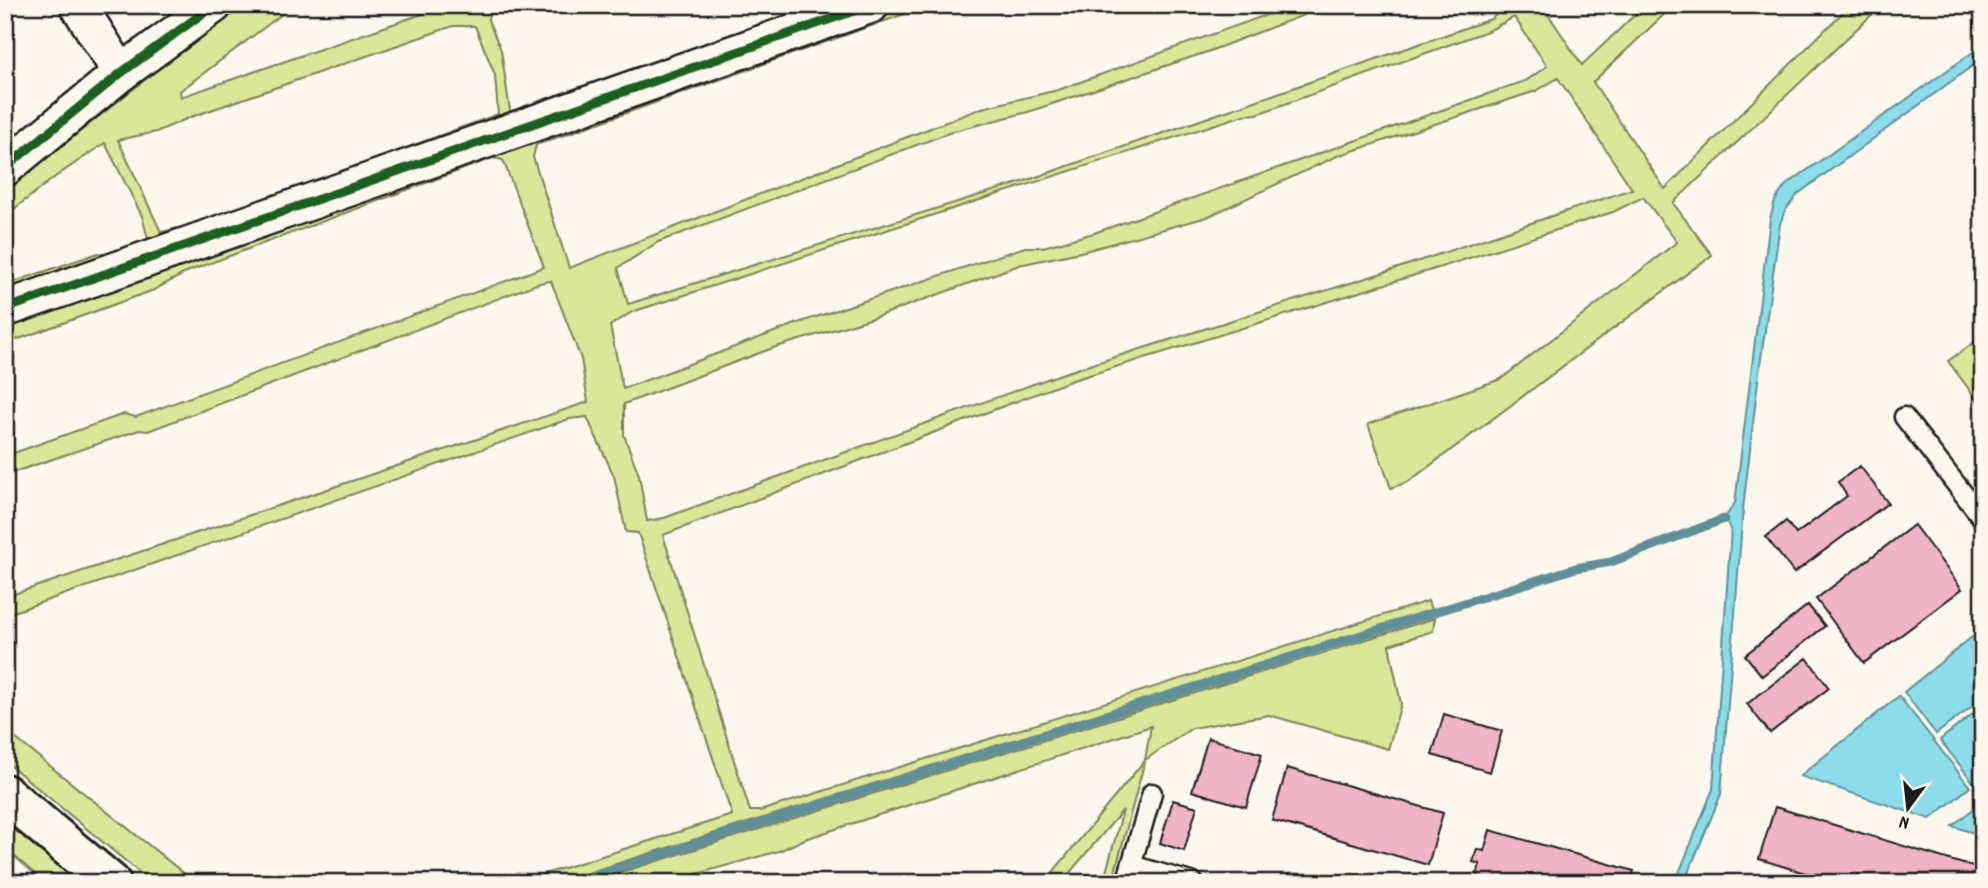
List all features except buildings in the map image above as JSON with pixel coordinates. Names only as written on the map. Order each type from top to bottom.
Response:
[{"type":"main road","points":[[5,794],[111,883]]},
{"type":"street","points":[[78,5],[121,73]]},
{"type":"street","points":[[5,168],[121,73],[214,5]]},
{"type":"street","points":[[5,309],[871,5]]},
{"type":"lane","points":[[1904,417],[1983,519]]},
{"type":"lane","points":[[1152,793],[1129,874],[1194,883]]},
{"type":"green space","points":[[239,5],[294,5],[180,91],[181,97],[448,5],[504,5],[489,12],[488,20],[501,50],[510,111],[518,113],[5,300],[5,285],[98,253],[110,256],[148,239],[142,216],[105,143],[5,216],[5,191]],"holes":[[[453,26],[475,26],[495,75],[498,114],[205,222],[161,232],[118,140],[156,132],[191,117]]]},
{"type":"green space","points":[[897,5],[930,5],[536,145],[533,157],[569,268],[982,108],[1058,90],[1294,5],[1330,5],[1207,52],[1028,112],[954,131],[658,242],[618,268],[628,304],[1022,182],[1491,19],[1507,5],[1542,5],[1582,65],[1645,5],[1674,5],[1593,82],[1665,189],[1850,5],[1882,5],[1673,203],[1712,255],[1408,482],[1391,488],[1368,424],[1501,379],[1677,242],[1643,197],[1613,212],[1070,381],[663,535],[750,811],[760,811],[1428,601],[1431,610],[555,883],[516,883],[732,815],[638,533],[626,532],[614,476],[587,417],[569,419],[5,615],[5,597],[588,402],[581,359],[551,281],[539,283],[148,431],[139,430],[5,475],[5,456],[124,414],[136,417],[544,267],[503,160],[493,158],[189,271],[154,290],[5,344],[5,319]],"holes":[[[1514,17],[1547,66],[1527,80],[1094,233],[1043,247],[1025,247],[801,322],[623,389],[610,326],[632,312],[1244,115],[1257,114],[1490,30]],[[1558,78],[1632,189],[1395,269],[1061,374],[664,518],[647,521],[639,475],[624,435],[624,404],[773,348],[876,317],[1019,265],[1085,251],[1207,217],[1337,156],[1536,91]]]},
{"type":"green space","points":[[1983,336],[1983,408],[1948,361]]},
{"type":"green space","points":[[1435,618],[1433,631],[1389,645],[1401,704],[1388,749],[1269,715],[1192,728],[1145,760],[1151,726],[805,839],[779,851],[664,883],[587,883]]},
{"type":"green space","points":[[5,730],[196,883],[152,883],[5,761]]},
{"type":"green space","points":[[1145,760],[1112,883],[1103,883],[1123,810],[1061,883],[1044,883]]},
{"type":"green space","points":[[5,820],[83,883],[45,883],[5,848]]},
{"type":"water","points":[[1983,45],[1983,58],[1798,194],[1785,211],[1780,224],[1743,509],[1721,794],[1684,883],[1675,883],[1713,789],[1731,529],[1724,519],[1735,503],[1770,219],[1775,201],[1785,186]]},
{"type":"water","points":[[1983,628],[1983,698],[1936,734],[1904,692]]},
{"type":"water","points":[[1899,696],[1970,787],[1930,819],[1800,776]]},
{"type":"water","points":[[1978,710],[1983,716],[1983,776],[1974,783],[1940,740]]},
{"type":"water","points":[[1983,801],[1983,836],[1952,826]]},
{"type":"waterway","points":[[570,883],[1576,568],[1611,562],[1724,519]]},
{"type":"cycle path","points":[[5,168],[121,73],[214,5]]},
{"type":"cycle path","points":[[5,309],[871,5]]}]
